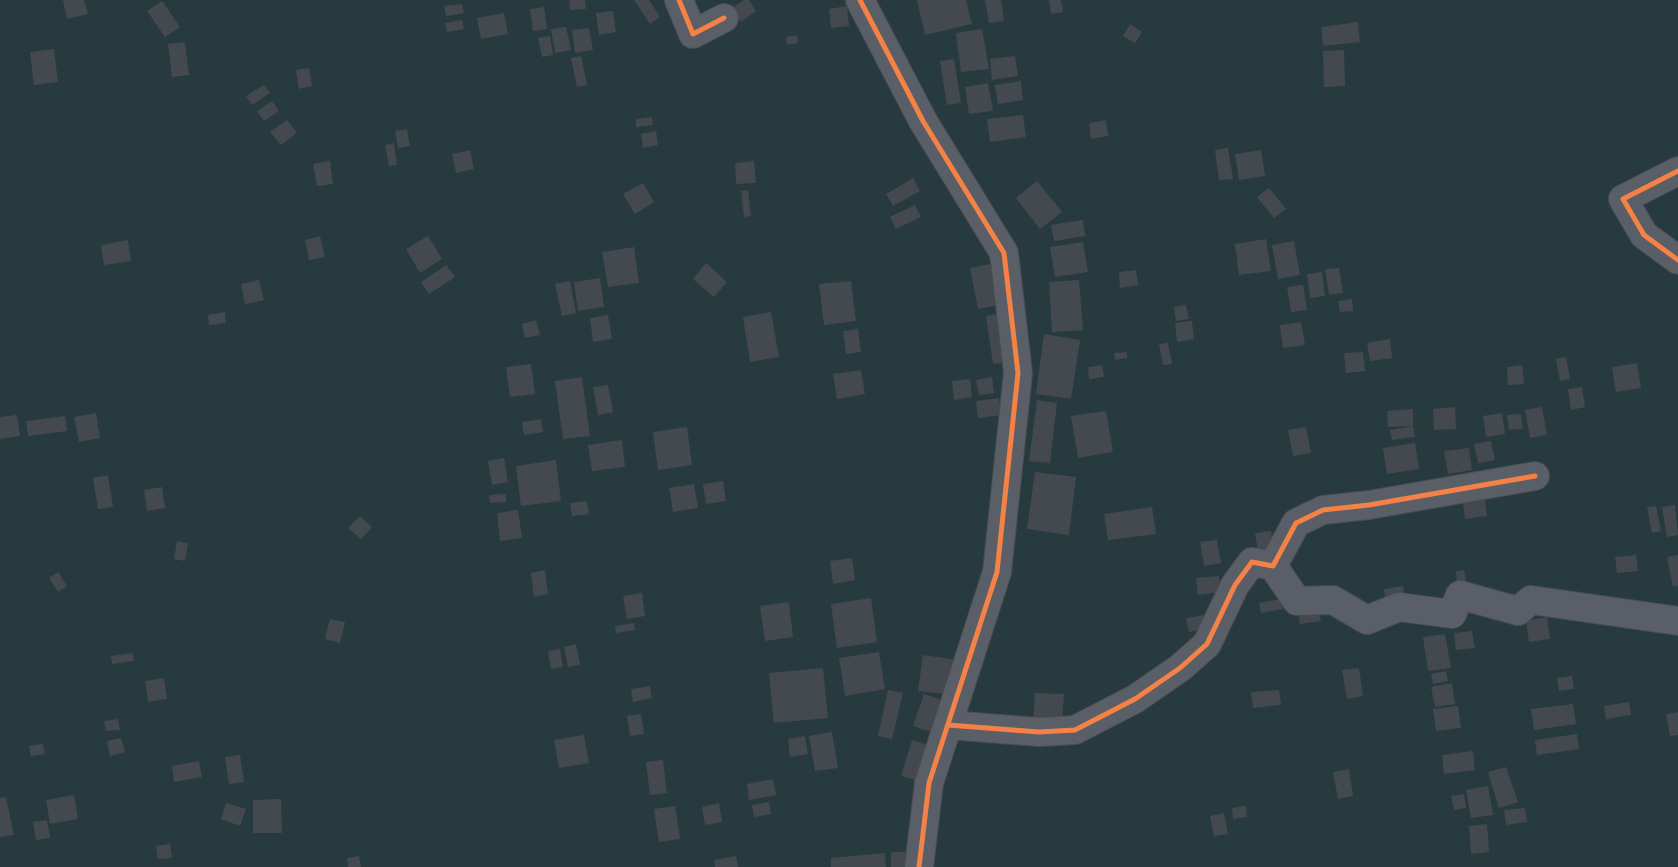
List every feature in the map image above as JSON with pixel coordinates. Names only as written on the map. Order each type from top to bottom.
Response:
[{"type":"street","points":[[679,0],[693,34],[724,18]]},
{"type":"street","points":[[860,0],[923,121],[1004,253],[1018,373],[997,572],[929,784],[919,867]]},
{"type":"street","points":[[1678,171],[1623,199],[1644,235],[1678,260]]},
{"type":"street","points":[[1274,566],[1296,523],[1323,510],[1370,505],[1535,476]]},
{"type":"street","points":[[948,725],[1040,732],[1076,730],[1135,699],[1180,668],[1207,644],[1235,585],[1252,562],[1274,566],[1297,600],[1332,600],[1367,620],[1399,607],[1452,614],[1460,595],[1518,611],[1532,600],[1678,621]]},
{"type":"green space","points":[[0,0],[1678,0],[1678,867],[0,867]]},
{"type":"building","points":[[63,0],[84,0],[88,14],[67,19]]},
{"type":"building","points":[[569,0],[585,0],[586,9],[570,10]]},
{"type":"building","points":[[634,0],[649,0],[660,17],[650,24]]},
{"type":"building","points":[[744,0],[749,0],[756,11],[741,22],[731,9]]},
{"type":"building","points":[[917,0],[966,0],[972,24],[925,35]]},
{"type":"building","points":[[985,0],[1001,0],[1004,21],[989,23]]},
{"type":"building","points":[[1049,0],[1061,0],[1063,12],[1051,14]]},
{"type":"building","points":[[162,1],[180,27],[165,37],[147,11]]},
{"type":"building","points":[[462,4],[464,13],[446,16],[444,6]]},
{"type":"building","points":[[847,6],[849,26],[831,28],[829,9]]},
{"type":"building","points":[[544,7],[547,29],[533,31],[530,9]]},
{"type":"building","points":[[613,11],[616,32],[599,35],[596,13]]},
{"type":"building","points":[[504,13],[508,34],[481,39],[477,18]]},
{"type":"building","points":[[462,20],[464,29],[447,32],[445,23]]},
{"type":"building","points":[[1358,22],[1360,42],[1323,46],[1321,27]]},
{"type":"building","points":[[1130,24],[1142,32],[1135,43],[1123,36]]},
{"type":"building","points":[[566,27],[571,50],[555,53],[551,29]]},
{"type":"building","points":[[589,28],[593,50],[575,53],[572,30]]},
{"type":"building","points":[[982,29],[989,69],[961,72],[956,33]]},
{"type":"building","points":[[797,35],[798,43],[787,45],[786,37]]},
{"type":"building","points":[[550,36],[553,55],[542,57],[538,38]]},
{"type":"building","points":[[185,42],[189,75],[172,77],[168,44]]},
{"type":"building","points":[[54,49],[58,82],[34,85],[30,52]]},
{"type":"building","points":[[1344,50],[1345,86],[1324,87],[1323,51]]},
{"type":"building","points":[[581,56],[587,85],[577,87],[571,58]]},
{"type":"building","points":[[1015,56],[1018,76],[992,80],[990,59]]},
{"type":"building","points":[[954,59],[961,103],[947,105],[940,61]]},
{"type":"building","points":[[309,68],[312,86],[299,89],[296,70]]},
{"type":"building","points":[[1021,81],[1023,100],[998,104],[995,85]]},
{"type":"building","points":[[988,83],[993,111],[969,114],[965,87]]},
{"type":"building","points":[[264,85],[270,93],[252,105],[246,96]]},
{"type":"building","points":[[272,101],[279,111],[264,121],[257,111]]},
{"type":"building","points":[[1023,115],[1026,137],[990,142],[987,119]]},
{"type":"building","points":[[652,117],[653,125],[636,127],[636,119]]},
{"type":"building","points":[[287,120],[297,133],[281,145],[270,132]]},
{"type":"building","points":[[1106,120],[1108,136],[1091,139],[1089,123]]},
{"type":"building","points":[[407,129],[410,146],[398,148],[395,131]]},
{"type":"building","points":[[656,131],[658,145],[643,148],[641,134]]},
{"type":"building","points":[[394,143],[397,165],[389,166],[385,145]]},
{"type":"building","points":[[1228,148],[1233,179],[1219,180],[1215,150]]},
{"type":"building","points":[[470,150],[474,169],[456,173],[452,154]]},
{"type":"building","points":[[1261,150],[1265,176],[1239,180],[1235,154]]},
{"type":"building","points":[[330,161],[333,184],[317,186],[313,164]]},
{"type":"building","points":[[754,161],[756,183],[736,184],[735,163]]},
{"type":"building","points":[[913,178],[920,191],[893,206],[886,194]]},
{"type":"building","points":[[1037,181],[1062,212],[1040,229],[1016,198]]},
{"type":"building","points":[[643,183],[654,202],[635,214],[623,194]]},
{"type":"building","points":[[1269,188],[1286,209],[1274,218],[1257,197]]},
{"type":"building","points":[[748,190],[751,216],[744,217],[741,191]]},
{"type":"building","points":[[915,205],[921,217],[896,229],[890,217]]},
{"type":"building","points":[[1083,220],[1085,236],[1054,241],[1051,225]]},
{"type":"building","points":[[320,236],[325,257],[309,260],[305,240]]},
{"type":"building","points":[[428,236],[442,259],[420,273],[406,249]]},
{"type":"building","points":[[1266,239],[1271,271],[1239,275],[1235,244]]},
{"type":"building","points":[[128,240],[131,261],[104,265],[101,245]]},
{"type":"building","points":[[1294,241],[1300,275],[1278,279],[1272,245]]},
{"type":"building","points":[[1083,242],[1088,272],[1055,277],[1050,247]]},
{"type":"building","points":[[634,247],[639,283],[608,287],[602,252]]},
{"type":"building","points":[[706,263],[727,282],[714,297],[693,279]]},
{"type":"building","points":[[990,264],[999,305],[978,309],[970,268]]},
{"type":"building","points":[[446,265],[455,277],[429,294],[421,282]]},
{"type":"building","points":[[1339,268],[1343,293],[1329,295],[1325,269]]},
{"type":"building","points":[[1136,270],[1138,285],[1120,288],[1119,272]]},
{"type":"building","points":[[1322,272],[1325,296],[1310,298],[1307,274]]},
{"type":"building","points":[[600,278],[604,307],[578,311],[574,282]]},
{"type":"building","points":[[259,280],[264,300],[245,304],[241,284]]},
{"type":"building","points":[[1079,280],[1083,330],[1052,332],[1049,282]]},
{"type":"building","points":[[570,281],[576,313],[562,316],[555,284]]},
{"type":"building","points":[[851,281],[856,321],[824,325],[819,284]]},
{"type":"building","points":[[1303,285],[1307,310],[1291,312],[1287,287]]},
{"type":"building","points":[[1352,299],[1353,311],[1340,312],[1338,301]]},
{"type":"building","points":[[1186,305],[1189,319],[1176,321],[1174,307]]},
{"type":"building","points":[[225,312],[226,323],[209,325],[208,315]]},
{"type":"building","points":[[771,312],[779,357],[750,362],[743,317]]},
{"type":"building","points":[[1004,313],[1010,362],[993,364],[986,316]]},
{"type":"building","points":[[608,315],[612,339],[593,342],[590,318]]},
{"type":"building","points":[[536,320],[540,335],[525,338],[522,324]]},
{"type":"building","points":[[1192,321],[1194,339],[1177,342],[1175,323]]},
{"type":"building","points":[[1301,322],[1305,345],[1283,348],[1280,325]]},
{"type":"building","points":[[858,329],[861,352],[846,354],[843,331]]},
{"type":"building","points":[[1044,334],[1080,340],[1071,399],[1036,394]]},
{"type":"building","points":[[1390,339],[1392,358],[1370,361],[1367,343]]},
{"type":"building","points":[[1168,343],[1172,364],[1163,365],[1159,344]]},
{"type":"building","points":[[1127,352],[1127,358],[1115,360],[1114,353]]},
{"type":"building","points":[[1363,352],[1365,371],[1346,373],[1344,353]]},
{"type":"building","points":[[1566,357],[1570,379],[1560,381],[1556,359]]},
{"type":"building","points":[[1637,363],[1641,388],[1616,392],[1612,367]]},
{"type":"building","points":[[531,364],[535,394],[510,397],[506,367]]},
{"type":"building","points":[[1102,365],[1104,377],[1089,379],[1088,367]]},
{"type":"building","points":[[1522,365],[1524,384],[1508,385],[1507,367]]},
{"type":"building","points":[[861,370],[865,394],[837,399],[833,374]]},
{"type":"building","points":[[582,377],[590,436],[563,439],[555,381]]},
{"type":"building","points":[[992,377],[994,393],[979,395],[976,380]]},
{"type":"building","points":[[970,379],[972,397],[954,400],[952,381]]},
{"type":"building","points":[[608,385],[613,412],[598,415],[593,387]]},
{"type":"building","points":[[1582,387],[1585,407],[1571,410],[1568,389]]},
{"type":"building","points":[[999,398],[1001,415],[978,418],[976,401]]},
{"type":"building","points":[[1037,400],[1057,403],[1050,463],[1029,461]]},
{"type":"building","points":[[1455,407],[1456,429],[1434,430],[1433,409]]},
{"type":"building","points":[[1542,407],[1547,435],[1530,438],[1525,410]]},
{"type":"building","points":[[1413,409],[1413,426],[1388,427],[1387,411]]},
{"type":"building","points":[[1106,411],[1113,452],[1078,458],[1071,416]]},
{"type":"building","points":[[96,413],[100,438],[79,442],[74,417]]},
{"type":"building","points":[[1502,413],[1505,434],[1486,437],[1483,416]]},
{"type":"building","points":[[1521,414],[1523,429],[1509,430],[1507,415]]},
{"type":"building","points":[[17,415],[20,436],[0,439],[0,417]]},
{"type":"building","points":[[65,416],[67,431],[28,436],[26,421]]},
{"type":"building","points":[[541,419],[543,432],[524,435],[522,422]]},
{"type":"building","points":[[1413,426],[1415,437],[1392,440],[1390,430]]},
{"type":"building","points":[[687,427],[692,465],[658,470],[653,432]]},
{"type":"building","points":[[1306,427],[1311,453],[1293,456],[1288,430]]},
{"type":"building","points":[[622,440],[625,467],[592,471],[588,445]]},
{"type":"building","points":[[1491,441],[1495,460],[1478,463],[1474,444]]},
{"type":"building","points":[[1415,443],[1419,469],[1387,474],[1383,448]]},
{"type":"building","points":[[1469,448],[1472,470],[1448,474],[1444,451]]},
{"type":"building","points":[[504,458],[508,482],[492,485],[488,461]]},
{"type":"building","points":[[556,460],[561,501],[521,506],[516,466]]},
{"type":"building","points":[[1035,472],[1076,477],[1069,535],[1027,529]]},
{"type":"building","points":[[108,475],[113,507],[98,509],[93,478]]},
{"type":"building","points":[[723,481],[726,501],[706,504],[703,484]]},
{"type":"building","points":[[694,484],[698,508],[673,512],[669,488]]},
{"type":"building","points":[[162,487],[165,508],[147,511],[144,490]]},
{"type":"building","points":[[1484,493],[1487,516],[1465,519],[1462,496]]},
{"type":"building","points":[[506,494],[506,502],[490,503],[489,495]]},
{"type":"building","points":[[587,501],[589,514],[572,516],[570,503]]},
{"type":"building","points":[[1675,505],[1678,535],[1667,537],[1662,507]]},
{"type":"building","points":[[1656,506],[1661,531],[1652,533],[1647,507]]},
{"type":"building","points":[[1152,507],[1156,534],[1108,540],[1104,514]]},
{"type":"building","points":[[518,510],[522,538],[500,541],[497,513]]},
{"type":"building","points":[[360,516],[372,527],[361,539],[348,528]]},
{"type":"building","points":[[1271,531],[1274,555],[1259,557],[1255,533]]},
{"type":"building","points":[[1217,540],[1221,563],[1204,566],[1200,542]]},
{"type":"building","points":[[177,541],[188,543],[185,561],[174,559]]},
{"type":"building","points":[[1636,555],[1638,571],[1617,573],[1615,557]]},
{"type":"building","points":[[1678,555],[1678,586],[1673,587],[1667,557]]},
{"type":"building","points":[[852,558],[855,580],[833,584],[830,561]]},
{"type":"building","points":[[545,570],[548,594],[534,597],[531,573]]},
{"type":"building","points":[[1464,570],[1466,582],[1457,584],[1456,571]]},
{"type":"building","points":[[58,572],[67,586],[58,592],[49,578]]},
{"type":"building","points":[[1219,576],[1221,592],[1198,595],[1196,578]]},
{"type":"building","points":[[1403,586],[1405,598],[1386,601],[1384,589]]},
{"type":"building","points":[[642,593],[645,616],[627,619],[623,596]]},
{"type":"building","points":[[871,598],[877,642],[837,648],[831,604]]},
{"type":"building","points":[[1281,599],[1283,609],[1261,613],[1259,603]]},
{"type":"building","points":[[789,602],[793,637],[765,641],[760,606]]},
{"type":"building","points":[[1318,606],[1321,621],[1300,624],[1298,609]]},
{"type":"building","points":[[1211,614],[1214,627],[1189,632],[1186,618]]},
{"type":"building","points":[[1547,617],[1550,639],[1529,642],[1526,621]]},
{"type":"building","points":[[330,619],[345,622],[340,643],[325,639]]},
{"type":"building","points":[[634,623],[635,630],[616,633],[615,626]]},
{"type":"building","points":[[1472,631],[1475,648],[1456,650],[1454,633]]},
{"type":"building","points":[[1445,634],[1451,668],[1428,671],[1423,637]]},
{"type":"building","points":[[576,644],[580,665],[568,667],[564,647]]},
{"type":"building","points":[[560,649],[563,667],[551,669],[548,651]]},
{"type":"building","points":[[879,652],[885,689],[845,696],[839,658]]},
{"type":"building","points":[[133,653],[134,661],[112,664],[111,656]]},
{"type":"building","points":[[923,655],[958,660],[953,695],[918,691]]},
{"type":"building","points":[[823,668],[828,718],[774,723],[769,673]]},
{"type":"building","points":[[1359,668],[1363,696],[1347,699],[1342,670]]},
{"type":"building","points":[[1446,671],[1448,681],[1433,684],[1431,674]]},
{"type":"building","points":[[1572,676],[1574,689],[1559,691],[1557,678]]},
{"type":"building","points":[[164,678],[167,699],[148,702],[145,681]]},
{"type":"building","points":[[1452,683],[1455,704],[1435,707],[1431,687]]},
{"type":"building","points":[[650,686],[652,698],[633,702],[631,689]]},
{"type":"building","points":[[888,690],[903,693],[892,739],[878,736]]},
{"type":"building","points":[[1279,690],[1281,705],[1253,708],[1251,692]]},
{"type":"building","points":[[1035,693],[1064,694],[1062,721],[1033,719]]},
{"type":"building","points":[[924,694],[945,701],[934,733],[913,726]]},
{"type":"building","points":[[1629,702],[1631,715],[1606,719],[1604,706]]},
{"type":"building","points":[[1573,704],[1576,724],[1534,730],[1531,709]]},
{"type":"building","points":[[1458,706],[1461,728],[1436,731],[1433,709]]},
{"type":"building","points":[[1678,712],[1678,735],[1670,736],[1666,714]]},
{"type":"building","points":[[641,714],[644,734],[630,736],[627,716]]},
{"type":"building","points":[[118,719],[120,730],[106,731],[104,721]]},
{"type":"building","points":[[832,732],[838,768],[815,771],[809,736]]},
{"type":"building","points":[[1577,734],[1579,749],[1537,755],[1535,740]]},
{"type":"building","points":[[584,735],[589,763],[559,768],[554,740]]},
{"type":"building","points":[[805,736],[808,754],[790,757],[788,739]]},
{"type":"building","points":[[121,738],[125,752],[110,756],[107,741]]},
{"type":"building","points":[[912,740],[931,746],[920,781],[901,776]]},
{"type":"building","points":[[43,744],[45,754],[31,756],[29,746]]},
{"type":"building","points":[[1473,751],[1475,770],[1444,774],[1442,755]]},
{"type":"building","points":[[240,755],[244,782],[229,784],[225,757]]},
{"type":"building","points":[[663,760],[667,793],[650,795],[646,762]]},
{"type":"building","points":[[199,761],[202,777],[174,782],[172,766]]},
{"type":"building","points":[[1506,767],[1518,802],[1499,808],[1488,772]]},
{"type":"building","points":[[1349,769],[1353,796],[1338,799],[1333,772]]},
{"type":"building","points":[[773,779],[776,795],[749,800],[747,784]]},
{"type":"building","points":[[1488,786],[1493,815],[1471,818],[1466,790]]},
{"type":"building","points":[[1464,794],[1466,808],[1454,810],[1451,796]]},
{"type":"building","points":[[74,795],[78,819],[50,824],[46,800]]},
{"type":"building","points":[[6,797],[14,835],[0,837],[0,798]]},
{"type":"building","points":[[281,799],[282,833],[253,833],[253,800]]},
{"type":"building","points":[[769,802],[771,814],[754,817],[752,805]]},
{"type":"building","points":[[226,803],[246,809],[240,826],[221,819]]},
{"type":"building","points":[[719,803],[722,822],[705,825],[702,807]]},
{"type":"building","points":[[675,806],[680,839],[659,842],[654,809]]},
{"type":"building","points":[[1246,806],[1247,817],[1233,819],[1232,808]]},
{"type":"building","points":[[1525,808],[1527,822],[1506,825],[1504,810]]},
{"type":"building","points":[[1224,813],[1228,834],[1214,836],[1210,816]]},
{"type":"building","points":[[47,820],[50,838],[36,840],[33,822]]},
{"type":"building","points":[[1487,824],[1489,852],[1471,854],[1469,826]]},
{"type":"building","points":[[170,844],[172,858],[158,859],[156,846]]},
{"type":"building","points":[[891,852],[906,852],[906,867],[891,867]]},
{"type":"building","points":[[885,853],[886,867],[831,867],[831,858]]},
{"type":"building","points":[[359,856],[361,867],[348,867],[347,858]]},
{"type":"building","points":[[736,856],[738,867],[715,867],[714,860]]},
{"type":"cycle path","points":[[679,0],[693,34],[724,18]]},
{"type":"cycle path","points":[[860,0],[923,121],[1004,253],[1018,373],[997,572],[929,783],[919,867]]},
{"type":"cycle path","points":[[1678,171],[1623,199],[1644,235],[1678,260]]},
{"type":"cycle path","points":[[948,725],[1039,732],[1075,730],[1135,699],[1180,668],[1207,644],[1235,585],[1252,562],[1273,566],[1296,523],[1323,510],[1369,505],[1535,476]]}]
